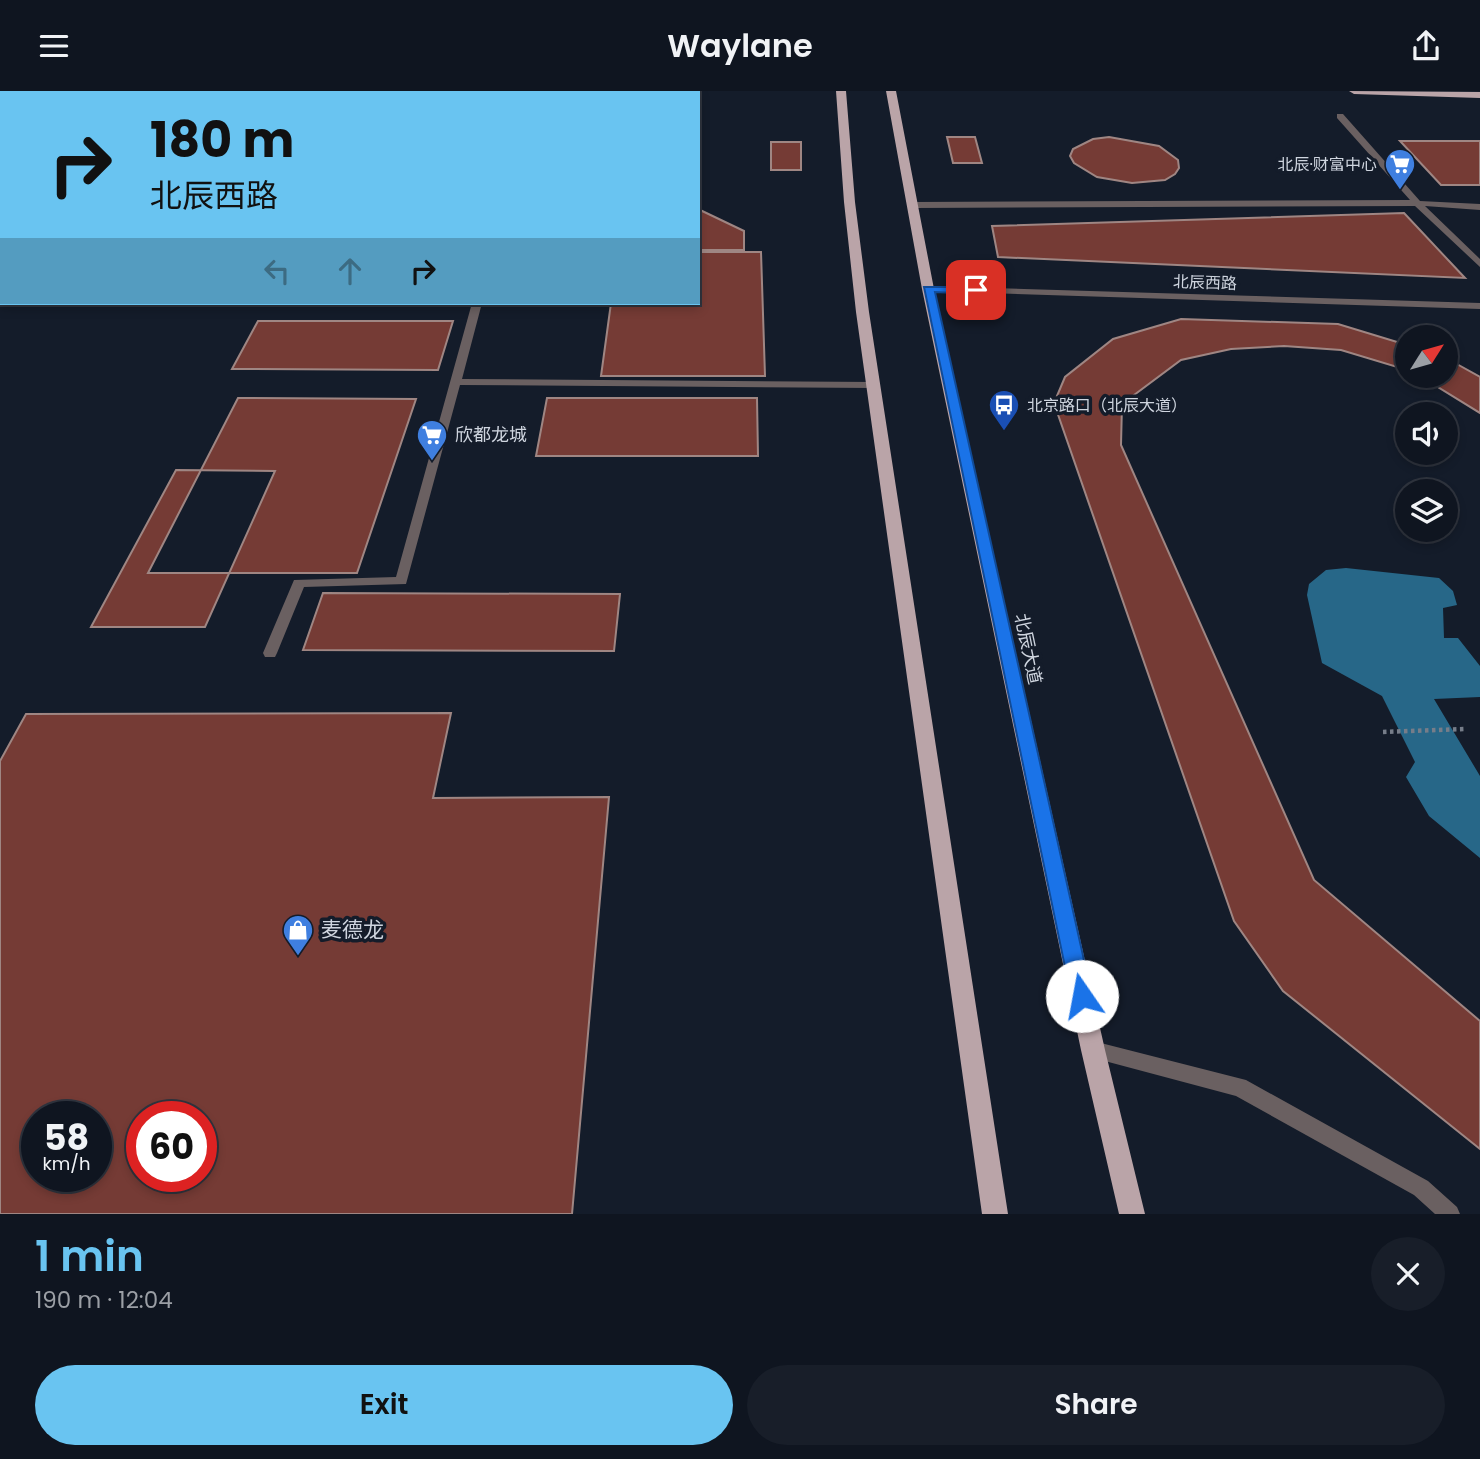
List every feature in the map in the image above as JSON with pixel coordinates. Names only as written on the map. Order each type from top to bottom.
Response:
[{"type":"main road","points":[[841,91],[846,196],[859,302],[874,385],[995,1214]]},
{"type":"main road","name":"北辰大道","points":[[891,91],[928,289],[1093,1050],[1132,1214]]},
{"type":"main road","points":[[1354,91],[1480,95]]},
{"type":"street","points":[[1340,116],[1417,203],[1480,264]]},
{"type":"street","points":[[914,205],[1417,203],[1480,207]]},
{"type":"street","name":"北辰西路","points":[[928,289],[1480,306]]},
{"type":"street","points":[[270,653],[299,583],[401,581],[476,305]]},
{"type":"street","points":[[456,382],[874,385]]},
{"type":"street","points":[[1093,1050],[1239,1087],[1421,1188],[1450,1214]]},
{"type":"path","points":[[1383,732],[1465,729]]},
{"type":"water","points":[[1346,568],[1439,578],[1453,591],[1457,605],[1443,608],[1444,638],[1458,638],[1480,666],[1480,697],[1434,699],[1480,776],[1480,858],[1429,816],[1406,777],[1415,762],[1382,696],[1322,663],[1307,595],[1309,584],[1326,570]]},
{"type":"building","points":[[947,137],[975,137],[982,163],[953,163]]},
{"type":"building","points":[[1109,137],[1159,146],[1178,160],[1179,168],[1165,180],[1132,183],[1097,177],[1074,163],[1070,156],[1073,149],[1093,139]]},
{"type":"building","points":[[1400,141],[1480,141],[1480,185],[1441,185]]},
{"type":"building","points":[[771,142],[801,142],[801,170],[771,170]]},
{"type":"building","points":[[700,210],[744,231],[744,250],[700,250]]},
{"type":"building","points":[[1404,213],[1465,278],[998,257],[992,226]]},
{"type":"building","points":[[700,252],[761,252],[765,376],[601,376],[611,305],[700,305]]},
{"type":"building","points":[[1181,319],[1338,324],[1395,341],[1395,366],[1341,350],[1284,346],[1231,349],[1181,360],[1122,404],[1121,445],[1314,880],[1480,1021],[1480,1149],[1283,991],[1234,921],[1054,403],[1065,377],[1113,339]]},
{"type":"building","points":[[258,321],[453,321],[438,370],[232,369]]},
{"type":"building","points":[[1458,365],[1480,377],[1480,413],[1441,389],[1458,389]]},
{"type":"building","points":[[238,398],[416,399],[357,573],[148,573]]},
{"type":"building","points":[[547,398],[757,398],[758,456],[536,456]]},
{"type":"building","points":[[176,470],[275,471],[205,627],[91,627]]},
{"type":"building","points":[[323,593],[620,594],[614,651],[303,650]]},
{"type":"building","name":"麦德龙","points":[[451,713],[433,798],[609,797],[572,1214],[0,1214],[0,761],[26,714]]},
{"type":"place","name":"北辰·财富中心","points":[[1400,191]]},
{"type":"place","name":"北京路口（北辰大道）","points":[[1004,432]]},
{"type":"place","name":"欣都龙城","points":[[432,462]]},
{"type":"place","name":"麦德龙","points":[[298,957]]},
{"type":"route","points":[[976,290],[928,289],[1082,996]]}]
